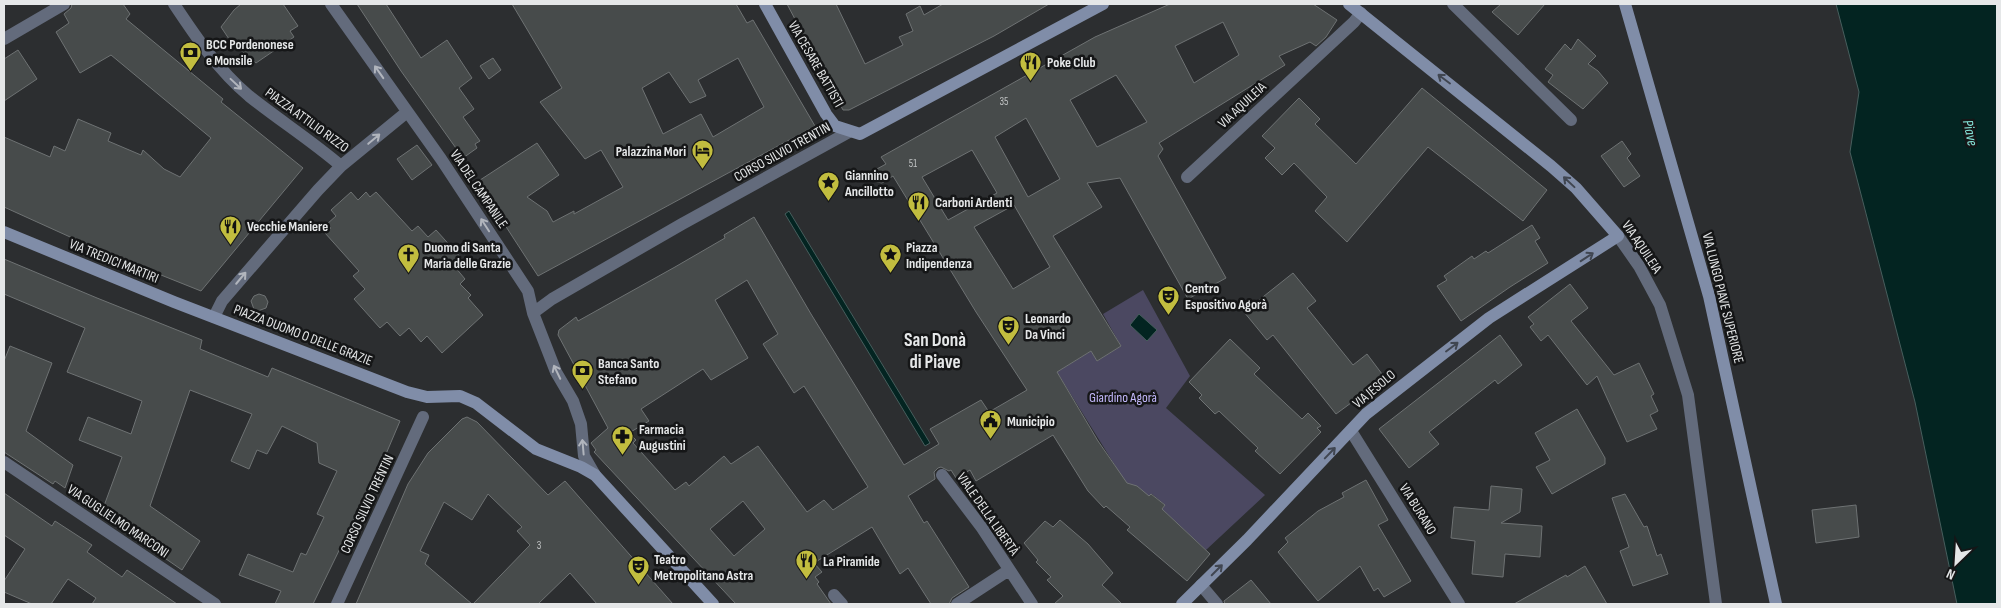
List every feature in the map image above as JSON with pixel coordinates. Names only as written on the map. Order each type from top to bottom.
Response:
[{"type":"street","points":[[4,39],[64,4]]},
{"type":"street","name":"PIAZZA ATTILIO RIZZO","points":[[174,4],[198,40],[229,77],[249,96],[320,148],[341,166],[407,112]]},
{"type":"street","points":[[331,4],[407,112]]},
{"type":"street","name":"VIA CESARE BATTISTI","points":[[764,4],[826,114],[835,126],[849,132]]},
{"type":"street","name":"CORSO SILVIO TRENTIN","points":[[533,313],[552,299],[682,224],[849,132],[860,134],[872,129],[1103,4]]},
{"type":"street","name":"VIA AQUILEIA","points":[[1349,4],[1552,166],[1603,217],[1639,266],[1660,305],[1688,395],[1716,604]]},
{"type":"street","points":[[1453,4],[1571,120]]},
{"type":"street","name":"VIA LUNGO PIAVE SUPERIORE","points":[[1625,4],[1709,296],[1776,604]]},
{"type":"street","name":"VIA AQUILEIA","points":[[1187,177],[1354,22],[1361,13]]},
{"type":"street","name":"VIA DEL CAMPANILE","points":[[407,112],[441,159],[528,291],[533,313],[556,372],[573,401],[582,435],[584,456],[596,475]]},
{"type":"street","name":"PIAZZA DUOMO O DELLE GRAZIE","points":[[341,166],[222,300],[214,317],[407,392],[427,397],[460,396],[476,403],[536,449],[596,475]]},
{"type":"street","name":"VIA TREDICI MARTIRI","points":[[4,232],[214,317]]},
{"type":"street","name":"VIA JESOLO","points":[[1182,604],[1366,414],[1489,318],[1618,236]]},
{"type":"street","name":"CORSO SILVIO TRENTIN","points":[[338,604],[423,417]]},
{"type":"street","name":"VIA BURANO","points":[[1351,431],[1459,604]]},
{"type":"street","name":"VIA GUGLIELMO MARCONI","points":[[4,462],[215,604]]},
{"type":"street","points":[[596,475],[713,604]]},
{"type":"street","name":"VIALE DELLA LIBERTÀ","points":[[942,475],[982,528],[1032,604]]},
{"type":"street","name":"VIALE DELLA LIBERTÀ","points":[[957,604],[1009,570]]},
{"type":"street","points":[[1201,585],[1217,604]]},
{"type":"green space","name":"Giardino Agorà","points":[[1143,290],[1190,376],[1166,408],[1265,495],[1206,550],[1162,509],[1165,505],[1152,494],[1149,496],[1113,479],[1116,467],[1057,372],[1091,351],[1097,361],[1121,346],[1103,314]]},
{"type":"water","name":"Piave","points":[[1836,4],[1997,4],[1997,604],[1957,604],[1915,402],[1850,152],[1859,92]]},
{"type":"water","points":[[789,211],[930,443],[925,446],[785,214]]},
{"type":"water","points":[[1139,314],[1157,330],[1147,341],[1130,325]]},
{"type":"building","points":[[72,4],[123,4],[130,14],[126,19],[223,99],[221,102],[303,168],[201,291],[101,251],[4,207],[4,137],[50,157],[54,146],[65,151],[78,119],[111,133],[108,141],[141,155],[143,150],[164,169],[180,177],[211,138],[111,55],[80,73],[56,32],[69,23],[64,14],[71,8]]},
{"type":"building","points":[[241,4],[283,4],[298,26],[290,31],[294,37],[256,63],[231,42],[221,27]]},
{"type":"building","points":[[357,4],[386,4],[421,58],[447,40],[472,78],[459,88],[474,109],[463,117],[480,141],[475,144],[477,148],[463,158],[401,71]]},
{"type":"building","points":[[512,4],[736,4],[747,23],[753,20],[815,126],[538,276],[477,182],[537,143],[559,175],[527,197],[547,211],[553,222],[574,211],[574,214],[623,187],[601,150],[585,159],[540,102],[562,88]],"holes":[[[738,58],[764,107],[713,137],[701,114],[663,134],[642,88],[669,72],[690,103],[706,96],[698,80]]]},
{"type":"building","points":[[787,4],[836,4],[865,64],[903,45],[899,37],[913,31],[906,14],[920,6],[924,15],[943,4],[1049,4],[994,36],[849,110],[843,110]]},
{"type":"building","points":[[1170,4],[1313,4],[1337,20],[1326,37],[1316,46],[1310,42],[1279,56],[1285,65],[1159,143],[1163,149],[1158,156],[1226,278],[1188,299],[1120,178],[1087,183],[1102,207],[1053,236],[1121,346],[1097,361],[1091,351],[1057,372],[1098,441],[1127,483],[1137,486],[1149,496],[1151,494],[1165,505],[1162,509],[1210,554],[1187,581],[1127,530],[1130,527],[1106,506],[1104,508],[1088,491],[1053,435],[976,481],[970,470],[956,478],[951,470],[938,468],[934,472],[935,479],[908,496],[924,523],[927,521],[969,587],[952,598],[949,604],[931,604],[908,568],[900,574],[872,527],[814,563],[822,572],[815,577],[819,582],[817,584],[831,604],[736,604],[594,452],[596,450],[591,443],[608,428],[558,335],[559,330],[576,317],[578,321],[675,267],[725,238],[724,235],[754,217],[904,465],[939,444],[930,429],[981,400],[989,412],[1027,390],[976,312],[893,176],[882,183],[872,181],[875,170],[886,164],[881,157],[1095,37]],"holes":[[[1223,22],[1239,55],[1194,83],[1175,46]],[[1116,75],[1147,122],[1097,147],[1070,100]],[[1026,118],[1060,179],[1028,197],[995,137]],[[972,150],[997,193],[948,220],[922,177]],[[1014,205],[1050,267],[1013,289],[974,227]],[[747,280],[778,334],[763,344],[794,393],[804,386],[868,487],[833,510],[824,500],[807,512],[758,446],[731,464],[724,456],[689,486],[686,482],[675,490],[633,443],[636,440],[629,433],[649,421],[641,409],[703,369],[711,380],[748,358],[715,300]],[[743,501],[765,529],[734,556],[710,529]]]},
{"type":"building","points":[[1501,4],[1545,4],[1518,35],[1492,12]]},
{"type":"building","points":[[1578,39],[1596,56],[1588,64],[1598,71],[1608,83],[1583,109],[1548,82],[1553,75],[1545,69],[1565,44],[1571,50]]},
{"type":"building","points":[[18,50],[37,79],[4,101],[4,59]]},
{"type":"building","points":[[493,58],[501,70],[489,79],[480,66]]},
{"type":"building","points":[[1422,88],[1547,190],[1523,221],[1428,147],[1347,242],[1315,211],[1327,197],[1294,163],[1282,175],[1265,158],[1275,148],[1262,136],[1299,98],[1320,119],[1315,124],[1356,164]]},
{"type":"building","points":[[1622,141],[1631,154],[1627,158],[1640,176],[1624,187],[1601,156]]},
{"type":"building","points":[[417,145],[432,165],[412,180],[397,159]]},
{"type":"building","name":"Duomo di Santa Maria delle Grazie","points":[[351,192],[358,200],[366,192],[370,197],[376,192],[412,231],[418,226],[428,237],[436,230],[463,260],[455,267],[465,279],[460,284],[471,295],[468,298],[483,315],[442,353],[427,336],[421,342],[409,328],[400,336],[387,322],[380,328],[354,299],[365,289],[353,276],[359,271],[325,233],[331,228],[327,224],[336,216],[331,210]]},
{"type":"building","points":[[1532,225],[1540,238],[1535,241],[1548,263],[1461,321],[1437,286],[1447,280],[1444,276],[1472,256],[1474,259],[1486,251],[1488,253]]},
{"type":"building","points":[[4,259],[202,340],[200,349],[268,377],[272,368],[400,421],[386,454],[313,604],[275,604],[281,591],[239,575],[248,554],[293,572],[301,553],[306,555],[324,517],[317,514],[337,471],[319,463],[317,443],[282,426],[267,454],[257,450],[249,469],[231,461],[252,414],[190,390],[150,506],[200,541],[182,570],[101,514],[122,457],[79,440],[88,417],[131,434],[142,401],[67,372],[85,328],[4,294]]},
{"type":"building","points":[[1293,273],[1316,301],[1307,308],[1353,365],[1367,354],[1385,378],[1336,414],[1273,335],[1267,340],[1244,312]]},
{"type":"building","points":[[1570,284],[1588,308],[1571,321],[1614,375],[1639,363],[1654,394],[1651,396],[1658,411],[1650,415],[1657,429],[1627,442],[1597,376],[1587,385],[1548,335],[1541,341],[1530,327],[1534,324],[1528,317]]},
{"type":"building","points":[[259,294],[265,296],[268,302],[266,308],[255,312],[251,301],[254,296]]},
{"type":"building","points":[[1500,335],[1522,365],[1498,384],[1495,380],[1429,432],[1439,444],[1409,468],[1379,429]]},
{"type":"building","points":[[1230,339],[1260,368],[1254,374],[1302,419],[1308,413],[1321,426],[1317,428],[1321,432],[1280,474],[1255,451],[1258,448],[1219,411],[1215,414],[1199,398],[1202,395],[1189,382]]},
{"type":"building","points":[[10,346],[52,363],[26,431],[73,465],[65,488],[55,481],[53,484],[4,452],[4,361]]},
{"type":"building","points":[[1577,409],[1605,458],[1605,464],[1552,494],[1536,467],[1550,460],[1535,433]]},
{"type":"building","points":[[467,417],[477,422],[548,495],[565,481],[673,604],[597,604],[570,573],[538,604],[473,604],[530,545],[517,531],[522,527],[488,494],[472,520],[444,502],[420,551],[429,555],[425,564],[472,604],[356,604],[408,484],[428,453],[462,419]]},
{"type":"building","points":[[1366,480],[1388,520],[1378,525],[1411,581],[1384,597],[1378,588],[1374,591],[1360,566],[1318,601],[1278,552],[1288,542],[1285,538],[1318,511],[1344,497],[1342,493]]},
{"type":"building","points":[[1491,486],[1522,489],[1520,512],[1501,523],[1542,526],[1540,557],[1505,554],[1503,577],[1472,574],[1475,541],[1451,538],[1454,507],[1489,510]]},
{"type":"building","points":[[4,493],[52,526],[55,521],[92,545],[87,552],[122,577],[127,570],[177,604],[92,604],[96,598],[68,579],[51,604],[32,604],[4,592],[4,581],[25,549],[4,535]]},
{"type":"building","points":[[1625,494],[1644,527],[1647,526],[1657,556],[1661,554],[1668,574],[1633,586],[1620,551],[1629,547],[1612,498]]},
{"type":"building","points":[[1856,505],[1859,537],[1816,543],[1812,510]]},
{"type":"building","points":[[1060,520],[1088,544],[1113,573],[1102,585],[1122,604],[1054,604],[1063,596],[1047,580],[1051,577],[1036,562],[1038,560],[1024,543],[1045,521],[1053,527]]},
{"type":"building","points":[[1585,566],[1607,604],[1514,604],[1566,575],[1567,577]]},
{"type":"building","points":[[1251,580],[1271,604],[1225,604],[1224,601]]},
{"type":"place","name":"BCC Pordenonese e Monsile","points":[[190,71]]},
{"type":"place","name":"Poke Club","points":[[1031,81]]},
{"type":"place","name":"Palazzina Mori","points":[[702,170]]},
{"type":"place","name":"Giannino Ancillotto","points":[[829,202]]},
{"type":"place","name":"Carboni Ardenti","points":[[919,221]]},
{"type":"place","name":"Vecchie Maniere","points":[[231,245]]},
{"type":"place","name":"Duomo di Santa Maria delle Grazie","points":[[408,274]]},
{"type":"place","name":"Piazza Indipendenza","points":[[890,274]]},
{"type":"place","name":"Centro Espositivo Agorà","points":[[1169,315]]},
{"type":"place","name":"Leonardo Da Vinci","points":[[1009,345]]},
{"type":"place","name":"Banca Santo Stefano","points":[[582,390]]},
{"type":"place","name":"Municipio","points":[[991,440]]},
{"type":"place","name":"Farmacia Augustini","points":[[623,456]]},
{"type":"place","name":"La Piramide","points":[[807,580]]},
{"type":"place","name":"Teatro Metropolitano Astra","points":[[638,586]]},
{"type":"district","name":"San Donà di Piave","points":[[935,351]]}]
